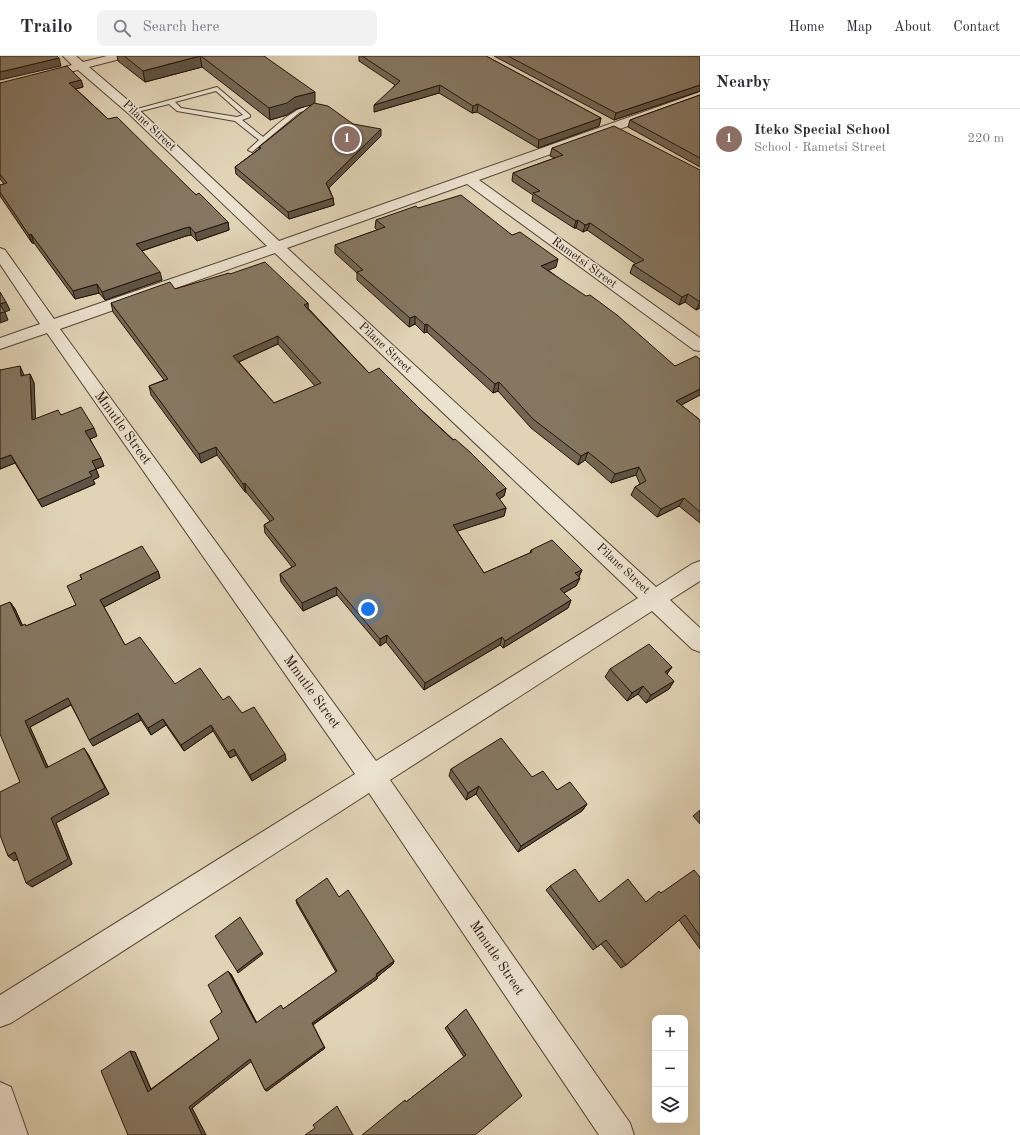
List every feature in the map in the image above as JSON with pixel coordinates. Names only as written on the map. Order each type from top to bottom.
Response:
[{"type":"street","points":[[58,72],[74,61],[120,56]]},
{"type":"street","name":"Pilane Street","points":[[74,61],[133,110],[276,247],[700,642]]},
{"type":"street","points":[[0,344],[700,96]]},
{"type":"street","points":[[599,119],[626,134]]},
{"type":"street","name":"Rametsi Street","points":[[468,178],[697,340]]},
{"type":"street","name":"Mmutle Street","points":[[0,253],[50,326],[373,777],[618,1135]]},
{"type":"street","points":[[0,1012],[700,570]]},
{"type":"street","points":[[0,1098],[12,1135]]},
{"type":"lane","points":[[133,110],[217,89],[248,116],[236,119],[180,110],[170,101]]},
{"type":"lane","points":[[252,150],[298,112],[314,107],[332,110]]},
{"type":"lane","points":[[236,119],[263,140]]},
{"type":"building","points":[[0,56],[57,56],[59,58],[0,72]]},
{"type":"building","points":[[124,56],[200,56],[143,71]]},
{"type":"building","points":[[201,56],[264,56],[315,92],[295,97],[287,103],[269,108]]},
{"type":"building","points":[[362,56],[486,56],[601,118],[539,140],[478,104],[473,106],[440,85],[374,105],[400,81]]},
{"type":"building","points":[[508,56],[700,56],[700,85],[616,113]]},
{"type":"building","points":[[67,66],[81,80],[69,83],[108,119],[117,117],[196,195],[199,193],[228,222],[195,233],[190,227],[185,228],[136,244],[160,272],[102,292],[97,284],[73,291],[31,234],[29,235],[0,192],[0,185],[7,183],[0,174],[0,83]]},
{"type":"building","points":[[700,95],[700,158],[630,120]]},
{"type":"building","points":[[314,103],[328,106],[353,124],[381,129],[326,183],[333,198],[288,212],[235,167],[261,148],[259,147]]},
{"type":"building","points":[[614,126],[700,170],[700,302],[688,294],[682,297],[633,265],[644,260],[590,223],[585,225],[578,220],[576,221],[533,193],[540,191],[513,173],[563,155],[552,148]]},
{"type":"building","points":[[461,195],[512,235],[520,232],[558,259],[541,266],[586,296],[590,295],[617,315],[675,366],[696,356],[700,359],[700,389],[676,401],[700,420],[700,512],[684,498],[661,509],[635,487],[646,481],[639,467],[615,474],[588,452],[581,456],[533,419],[499,382],[495,384],[427,324],[425,325],[415,316],[410,318],[357,272],[363,270],[335,245],[385,227],[376,220],[416,206],[418,208]]},
{"type":"building","points":[[265,262],[308,303],[304,305],[369,373],[379,368],[421,410],[453,440],[455,439],[470,452],[506,488],[496,494],[506,508],[453,525],[484,573],[532,552],[531,550],[552,540],[582,570],[575,573],[580,578],[560,589],[571,600],[505,641],[502,637],[425,683],[387,635],[380,639],[336,587],[302,603],[280,574],[296,565],[264,525],[274,519],[245,483],[243,484],[216,447],[199,454],[149,386],[168,379],[111,303],[170,282],[175,289],[229,273],[230,274]],"holes":[[[278,336],[321,383],[274,403],[233,356]]]},
{"type":"building","points":[[0,292],[6,302],[0,304]]},
{"type":"building","points":[[0,305],[5,312],[0,313]]},
{"type":"building","points":[[20,366],[21,376],[30,374],[32,420],[58,410],[61,415],[81,407],[94,428],[85,431],[101,458],[92,461],[96,469],[89,472],[92,476],[38,500],[11,455],[0,459],[0,370]]},
{"type":"building","points":[[142,546],[158,571],[100,600],[125,645],[140,637],[175,684],[200,668],[223,700],[229,696],[242,713],[254,707],[285,754],[250,775],[234,749],[228,752],[211,725],[181,745],[163,719],[148,728],[138,713],[89,740],[68,698],[25,721],[46,768],[84,748],[105,788],[51,818],[68,859],[26,883],[15,852],[8,856],[0,835],[0,792],[20,782],[0,734],[0,606],[10,602],[21,626],[25,624],[26,626],[76,605],[67,586],[82,579],[80,575]]},
{"type":"building","points":[[649,644],[672,667],[665,672],[674,681],[651,695],[643,686],[632,693],[610,669]]},
{"type":"building","points":[[501,738],[532,777],[543,771],[557,790],[570,782],[587,804],[521,846],[479,786],[468,793],[451,769]]},
{"type":"building","points":[[575,869],[599,902],[628,879],[646,902],[659,891],[661,893],[694,870],[700,877],[700,936],[685,915],[626,965],[606,940],[597,947],[550,886]]},
{"type":"building","points":[[327,878],[339,897],[348,890],[394,961],[376,974],[377,976],[312,1023],[324,1047],[265,1090],[250,1059],[189,1107],[202,1135],[128,1135],[101,1071],[130,1051],[148,1092],[219,1039],[210,1021],[222,1012],[208,985],[228,971],[256,1023],[281,1005],[283,1009],[337,971],[296,900]]},
{"type":"building","points":[[240,917],[262,952],[237,971],[215,936]]},
{"type":"building","points":[[466,1009],[522,1096],[475,1135],[362,1135],[405,1100],[406,1102],[466,1055],[447,1026]]},
{"type":"building","points":[[337,1106],[353,1135],[305,1135],[315,1128],[313,1125]]},
{"type":"place","name":"Iteko Special School","points":[[347,139]]}]
